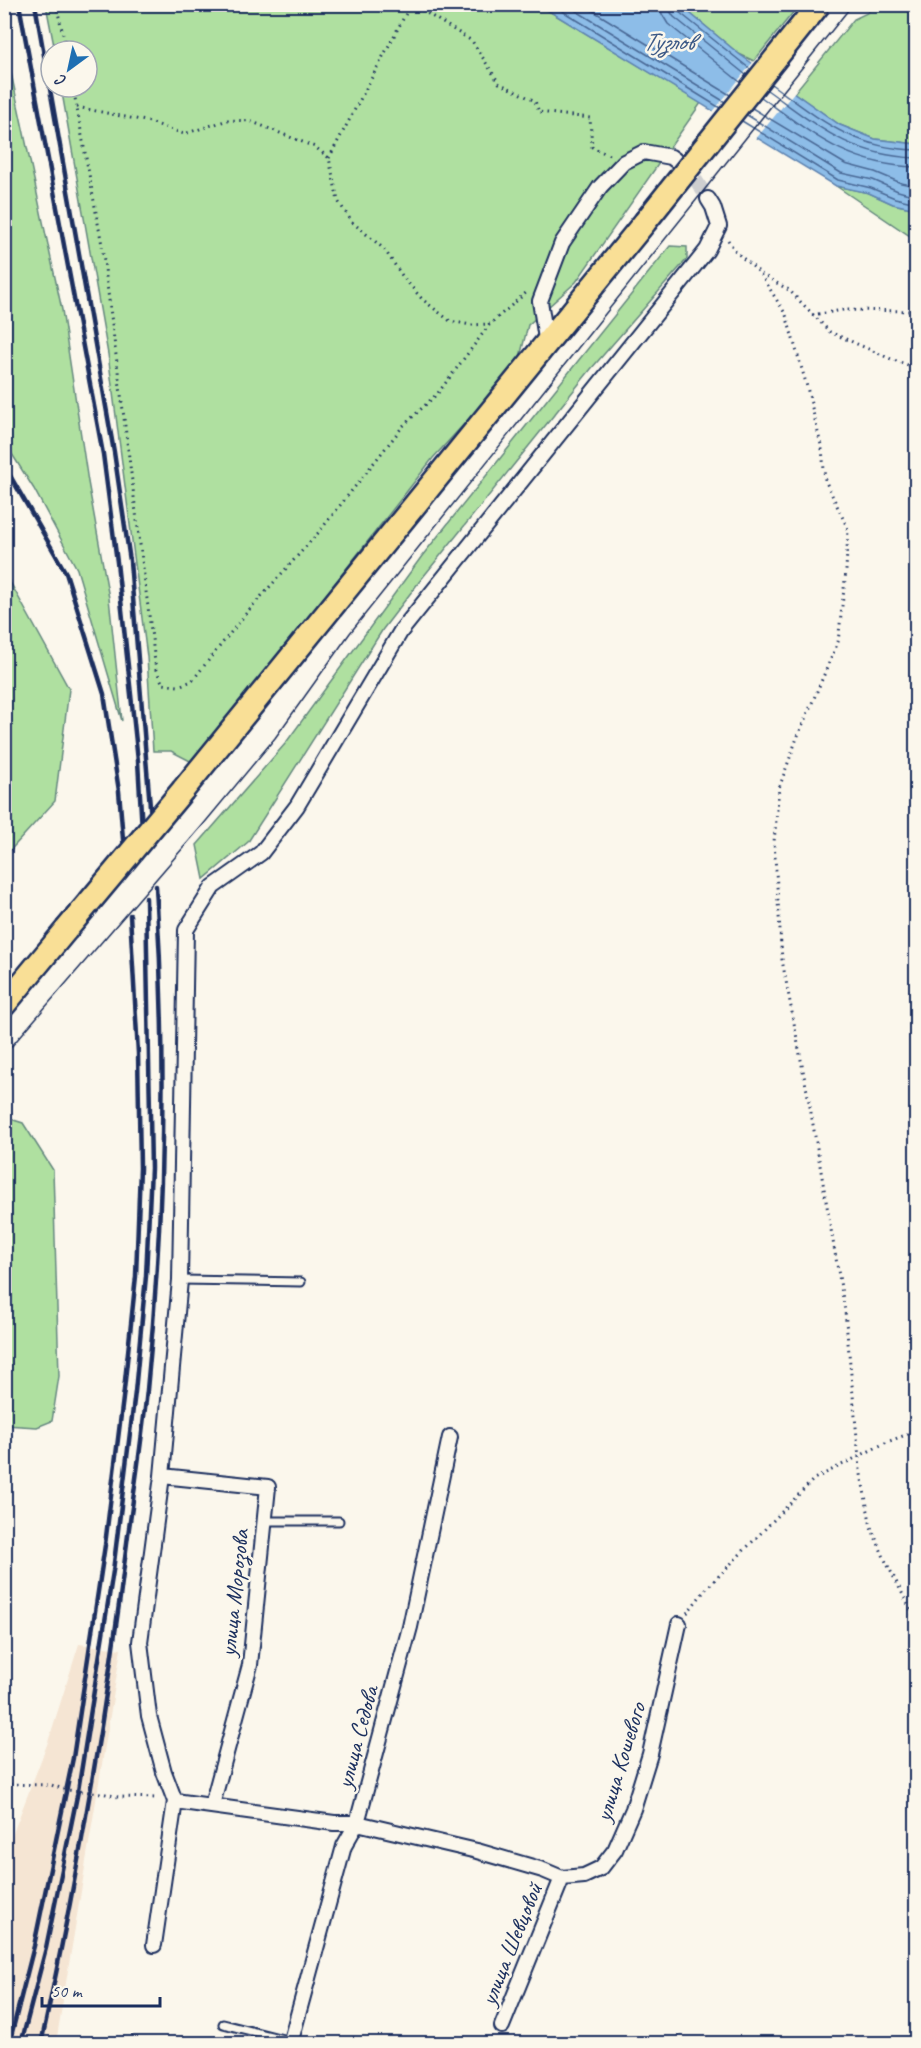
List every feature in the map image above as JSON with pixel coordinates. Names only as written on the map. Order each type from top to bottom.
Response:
[{"type":"main road","points":[[4,1005],[547,345],[819,4]]},
{"type":"street","points":[[547,345],[540,301],[544,289],[562,243],[600,187],[624,162],[644,152],[671,157],[675,160]]},
{"type":"street","points":[[154,1945],[175,1801],[164,1772],[149,1716],[140,1642],[162,1476],[180,1280],[186,930],[213,887],[261,852],[276,834],[297,806],[401,631],[707,250],[719,226],[708,199]]},
{"type":"street","name":"улица Седова","points":[[291,2042],[344,1846],[357,1823],[410,1627],[450,1437]]},
{"type":"street","name":"улица Морозова","points":[[162,1476],[268,1487],[250,1665],[212,1805]]},
{"type":"street","name":"улица Кошевого","points":[[562,1878],[584,1876],[601,1868],[615,1850],[633,1809],[650,1754],[679,1624]]},
{"type":"street","points":[[175,1801],[334,1823],[357,1823],[477,1851],[543,1870],[562,1878]]},
{"type":"street","name":"улица Шевцовой","points":[[502,2026],[562,1878]]},
{"type":"lane","points":[[4,989],[26,977]]},
{"type":"lane","points":[[180,1280],[301,1282]]},
{"type":"lane","points":[[264,1521],[339,1521]]},
{"type":"lane","points":[[223,2024],[291,2042]]},
{"type":"path","points":[[56,4],[64,39]]},
{"type":"path","points":[[329,158],[412,4],[472,41],[499,83],[536,101],[539,112],[590,118],[592,147],[624,162]]},
{"type":"path","points":[[76,99],[102,245],[156,670],[163,684],[178,686],[192,681],[248,611],[319,532],[403,426],[438,393],[490,324],[533,286],[544,289]]},
{"type":"path","points":[[77,107],[150,122],[184,134],[228,120],[250,121],[315,147],[329,158],[338,201],[352,222],[384,249],[403,277],[422,299],[450,321],[471,325],[490,324]]},
{"type":"path","points":[[719,226],[736,252],[760,273],[789,290],[830,332],[916,368]]},
{"type":"path","points":[[760,273],[786,315],[822,449],[825,480],[848,529],[838,642],[797,738],[779,788],[774,842],[782,960],[845,1311],[859,1456],[871,1527],[916,1620]]},
{"type":"path","points":[[812,315],[844,310],[916,311]]},
{"type":"path","points":[[679,1624],[706,1589],[814,1479],[887,1442],[916,1431]]},
{"type":"path","points":[[4,1784],[51,1785],[67,1790],[118,1797],[151,1797],[175,1801]]},
{"type":"shaded area","points":[[79,1644],[121,1649],[56,2043],[5,2043],[5,1841],[8,1843],[10,1841],[48,1742]]},
{"type":"green space","points":[[46,5],[539,5],[701,103],[576,282],[528,325],[518,365],[433,458],[194,763],[171,751],[153,751],[147,657],[108,354],[63,99],[99,99],[99,39],[53,39]]},
{"type":"green space","points":[[680,5],[799,5],[754,61],[739,54]]},
{"type":"green space","points":[[874,5],[916,5],[916,144],[875,139],[840,125],[794,93],[854,19],[867,13]]},
{"type":"green space","points":[[5,45],[62,310],[88,482],[109,598],[122,721],[77,569],[34,489],[5,443]]},
{"type":"green space","points":[[836,186],[869,193],[893,204],[916,209],[916,240]]},
{"type":"green space","points":[[670,246],[687,247],[687,259],[591,369],[419,582],[383,629],[248,842],[204,879],[197,845],[285,744],[422,556]]},
{"type":"green space","points":[[4,571],[69,689],[55,801],[5,856]]},
{"type":"green space","points":[[4,1117],[23,1123],[53,1170],[59,1376],[52,1421],[37,1427],[5,1425]]},
{"type":"water","name":"Тузлов","points":[[539,5],[680,5],[739,54],[840,125],[875,139],[916,144],[916,209],[893,204],[869,193],[836,186]]},
{"type":"pier","points":[[754,61],[796,90],[755,140],[712,113]]},
{"type":"tunnel","points":[[681,165],[692,174],[708,199]]},
{"type":"tram line","points":[[4,1055],[275,738],[350,633],[853,4]]},
{"type":"railway","points":[[19,4],[103,454],[138,761],[142,830]]},
{"type":"railway","points":[[35,4],[114,452],[130,561],[151,819]]},
{"type":"railway","points":[[4,465],[66,573],[104,694],[119,791],[124,851]]},
{"type":"railway","points":[[41,2044],[79,1854],[101,1727],[147,1390],[157,1264],[162,1138],[162,1012],[156,886]]},
{"type":"railway","points":[[21,2044],[46,1948],[78,1791],[113,1571],[135,1392],[146,1276],[151,1168],[146,898]]},
{"type":"railway","points":[[9,2044],[34,1946],[73,1758],[105,1545],[124,1390],[136,1276],[140,1168],[138,1053],[130,915]]}]
